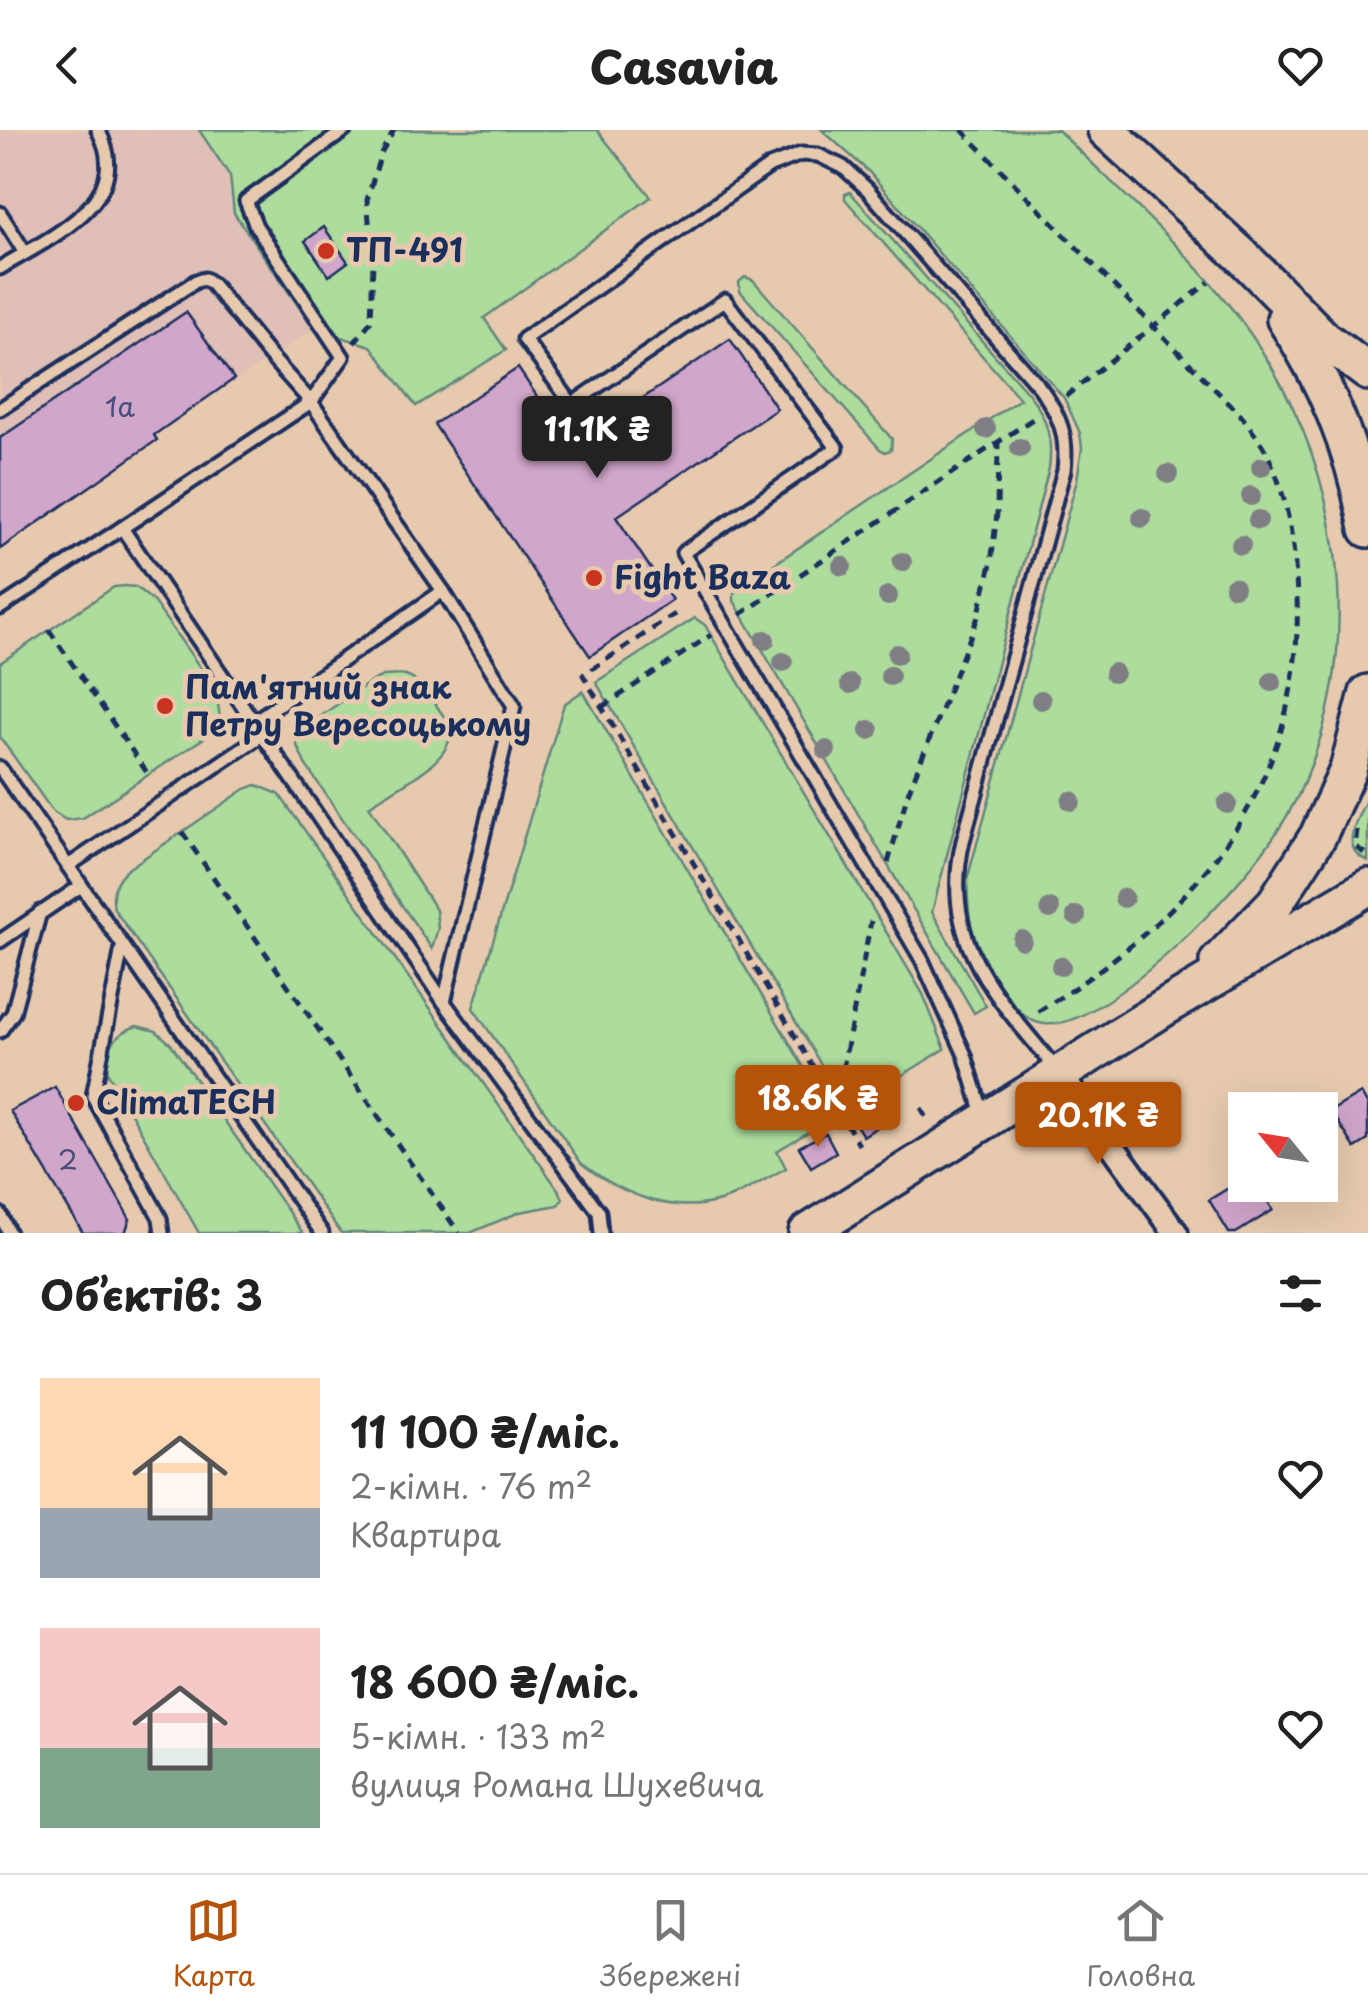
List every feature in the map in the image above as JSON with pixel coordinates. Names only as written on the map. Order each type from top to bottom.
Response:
[{"type":"main road","points":[[1106,130],[1242,256],[1324,339],[1368,372]]},
{"type":"main road","points":[[1242,256],[1304,348],[1333,406],[1360,486],[1368,529]]},
{"type":"main road","points":[[1164,1008],[1210,971],[1275,903],[1318,836],[1348,770],[1368,694]]},
{"type":"main road","points":[[808,1233],[1164,1008],[1368,887]]},
{"type":"street","points":[[1059,1073],[1176,1233]]},
{"type":"lane","points":[[0,268],[78,220],[100,194],[109,170],[108,147],[98,130]]},
{"type":"lane","points":[[0,608],[311,402],[343,358],[256,226],[246,201],[345,130]]},
{"type":"lane","points":[[985,1120],[965,1055],[922,960],[683,553],[838,448],[725,300],[572,404],[524,339],[770,166],[801,154],[818,154],[830,160],[866,189],[1041,389],[1066,436],[1064,470],[957,871],[956,899],[965,942],[979,970],[1059,1073]]},
{"type":"lane","points":[[0,213],[25,253]]},
{"type":"lane","points":[[0,409],[196,281],[205,279],[311,402],[443,591],[514,706],[444,1002]]},
{"type":"lane","points":[[122,528],[444,1002],[599,1212],[601,1233]]},
{"type":"lane","points":[[254,722],[443,591]]},
{"type":"lane","points":[[68,866],[262,735]]},
{"type":"lane","points":[[0,768],[322,1233]]},
{"type":"lane","points":[[0,941],[81,886]]},
{"type":"lane","points":[[0,1031],[12,1013],[40,912]]},
{"type":"lane","points":[[122,948],[93,1096],[160,1218],[162,1233]]},
{"type":"lane","points":[[0,1214],[9,1233]]},
{"type":"path","points":[[343,358],[371,320],[373,261],[367,200],[381,153],[394,130]]},
{"type":"path","points":[[962,130],[1243,418],[1268,454],[1286,509],[1296,584],[1296,661],[1290,700],[1280,741],[1240,826],[1191,890],[1101,970],[1020,1024]]},
{"type":"path","points":[[1064,398],[1209,282]]},
{"type":"path","points":[[740,614],[1042,413]]},
{"type":"path","points":[[887,866],[908,794],[978,617],[998,513],[998,442]]},
{"type":"path","points":[[676,614],[583,676],[858,1146]]},
{"type":"path","points":[[49,630],[148,774]]},
{"type":"path","points":[[602,707],[710,634]]},
{"type":"path","points":[[1358,828],[1355,846],[1368,856]]},
{"type":"path","points":[[182,832],[459,1233]]},
{"type":"path","points":[[836,1107],[872,922]]},
{"type":"shaded area","points":[[0,130],[297,130],[230,177],[234,214],[314,329],[154,434],[157,440],[0,549]]},
{"type":"green space","points":[[199,130],[597,130],[651,197],[484,318],[506,350],[416,406],[371,346],[314,329],[234,213],[230,176]]},
{"type":"green space","points":[[822,130],[1058,130],[1164,233],[1237,315],[1286,394],[1309,446],[1325,500],[1339,612],[1335,668],[1324,724],[1297,798],[1262,853],[1191,932],[1130,985],[1084,1014],[1062,1022],[1033,1021],[1002,991],[985,964],[973,933],[967,880],[1077,480],[1080,433],[1064,398],[869,172]]},
{"type":"green space","points":[[850,192],[1029,394],[1049,438],[1049,468],[932,912],[986,1006],[974,1013],[734,601],[734,593],[743,585],[1020,399],[845,199]]},
{"type":"green space","points":[[745,277],[753,280],[892,439],[891,450],[880,449],[740,291],[739,282]]},
{"type":"green space","points":[[114,587],[136,587],[153,601],[216,690],[220,718],[207,736],[83,818],[66,820],[53,812],[0,737],[0,663]]},
{"type":"green space","points":[[695,618],[705,625],[923,994],[945,1049],[847,1109],[596,682]]},
{"type":"green space","points":[[402,675],[422,686],[443,715],[450,734],[447,745],[430,766],[369,806],[436,910],[438,928],[432,949],[305,764],[296,743],[307,725],[372,681]]},
{"type":"green space","points":[[583,691],[833,1117],[777,1151],[786,1168],[736,1195],[709,1204],[651,1200],[614,1185],[581,1163],[473,1008],[564,704]]},
{"type":"green space","points":[[256,785],[279,794],[560,1192],[563,1199],[558,1205],[520,1212],[470,1233],[341,1233],[114,909],[114,888],[125,871]]},
{"type":"green space","points":[[1368,796],[1368,861],[1359,855],[1352,841],[1355,823]]},
{"type":"green space","points":[[137,1026],[156,1031],[171,1044],[303,1233],[199,1233],[108,1073],[107,1057],[112,1044],[122,1033]]},
{"type":"building","name":"ТП-491","points":[[324,227],[348,262],[329,276],[305,241]]},
{"type":"building","points":[[186,312],[234,379],[154,435],[157,440],[0,549],[0,438]]},
{"type":"building","points":[[730,339],[777,409],[616,517],[672,600],[590,656],[434,424],[518,368],[571,447]]},
{"type":"building","points":[[55,1087],[130,1219],[125,1233],[83,1233],[10,1111]]},
{"type":"building","points":[[1361,1093],[1368,1105],[1368,1140],[1355,1148],[1338,1122],[1338,1107]]},
{"type":"building","points":[[875,1102],[887,1121],[863,1136],[851,1117]]},
{"type":"building","points":[[826,1133],[836,1152],[811,1167],[799,1147]]},
{"type":"building","points":[[1228,1188],[1228,1202],[1268,1202],[1273,1210],[1236,1233],[1229,1233],[1209,1200]]},
{"type":"place","name":"ТП-491","points":[[326,251]]},
{"type":"place","name":"Fight Baza","points":[[594,578]]},
{"type":"place","name":"Пам'ятний знак Петру Вересоцькому","points":[[165,706]]},
{"type":"place","name":"ClimaTECH","points":[[76,1103]]}]
